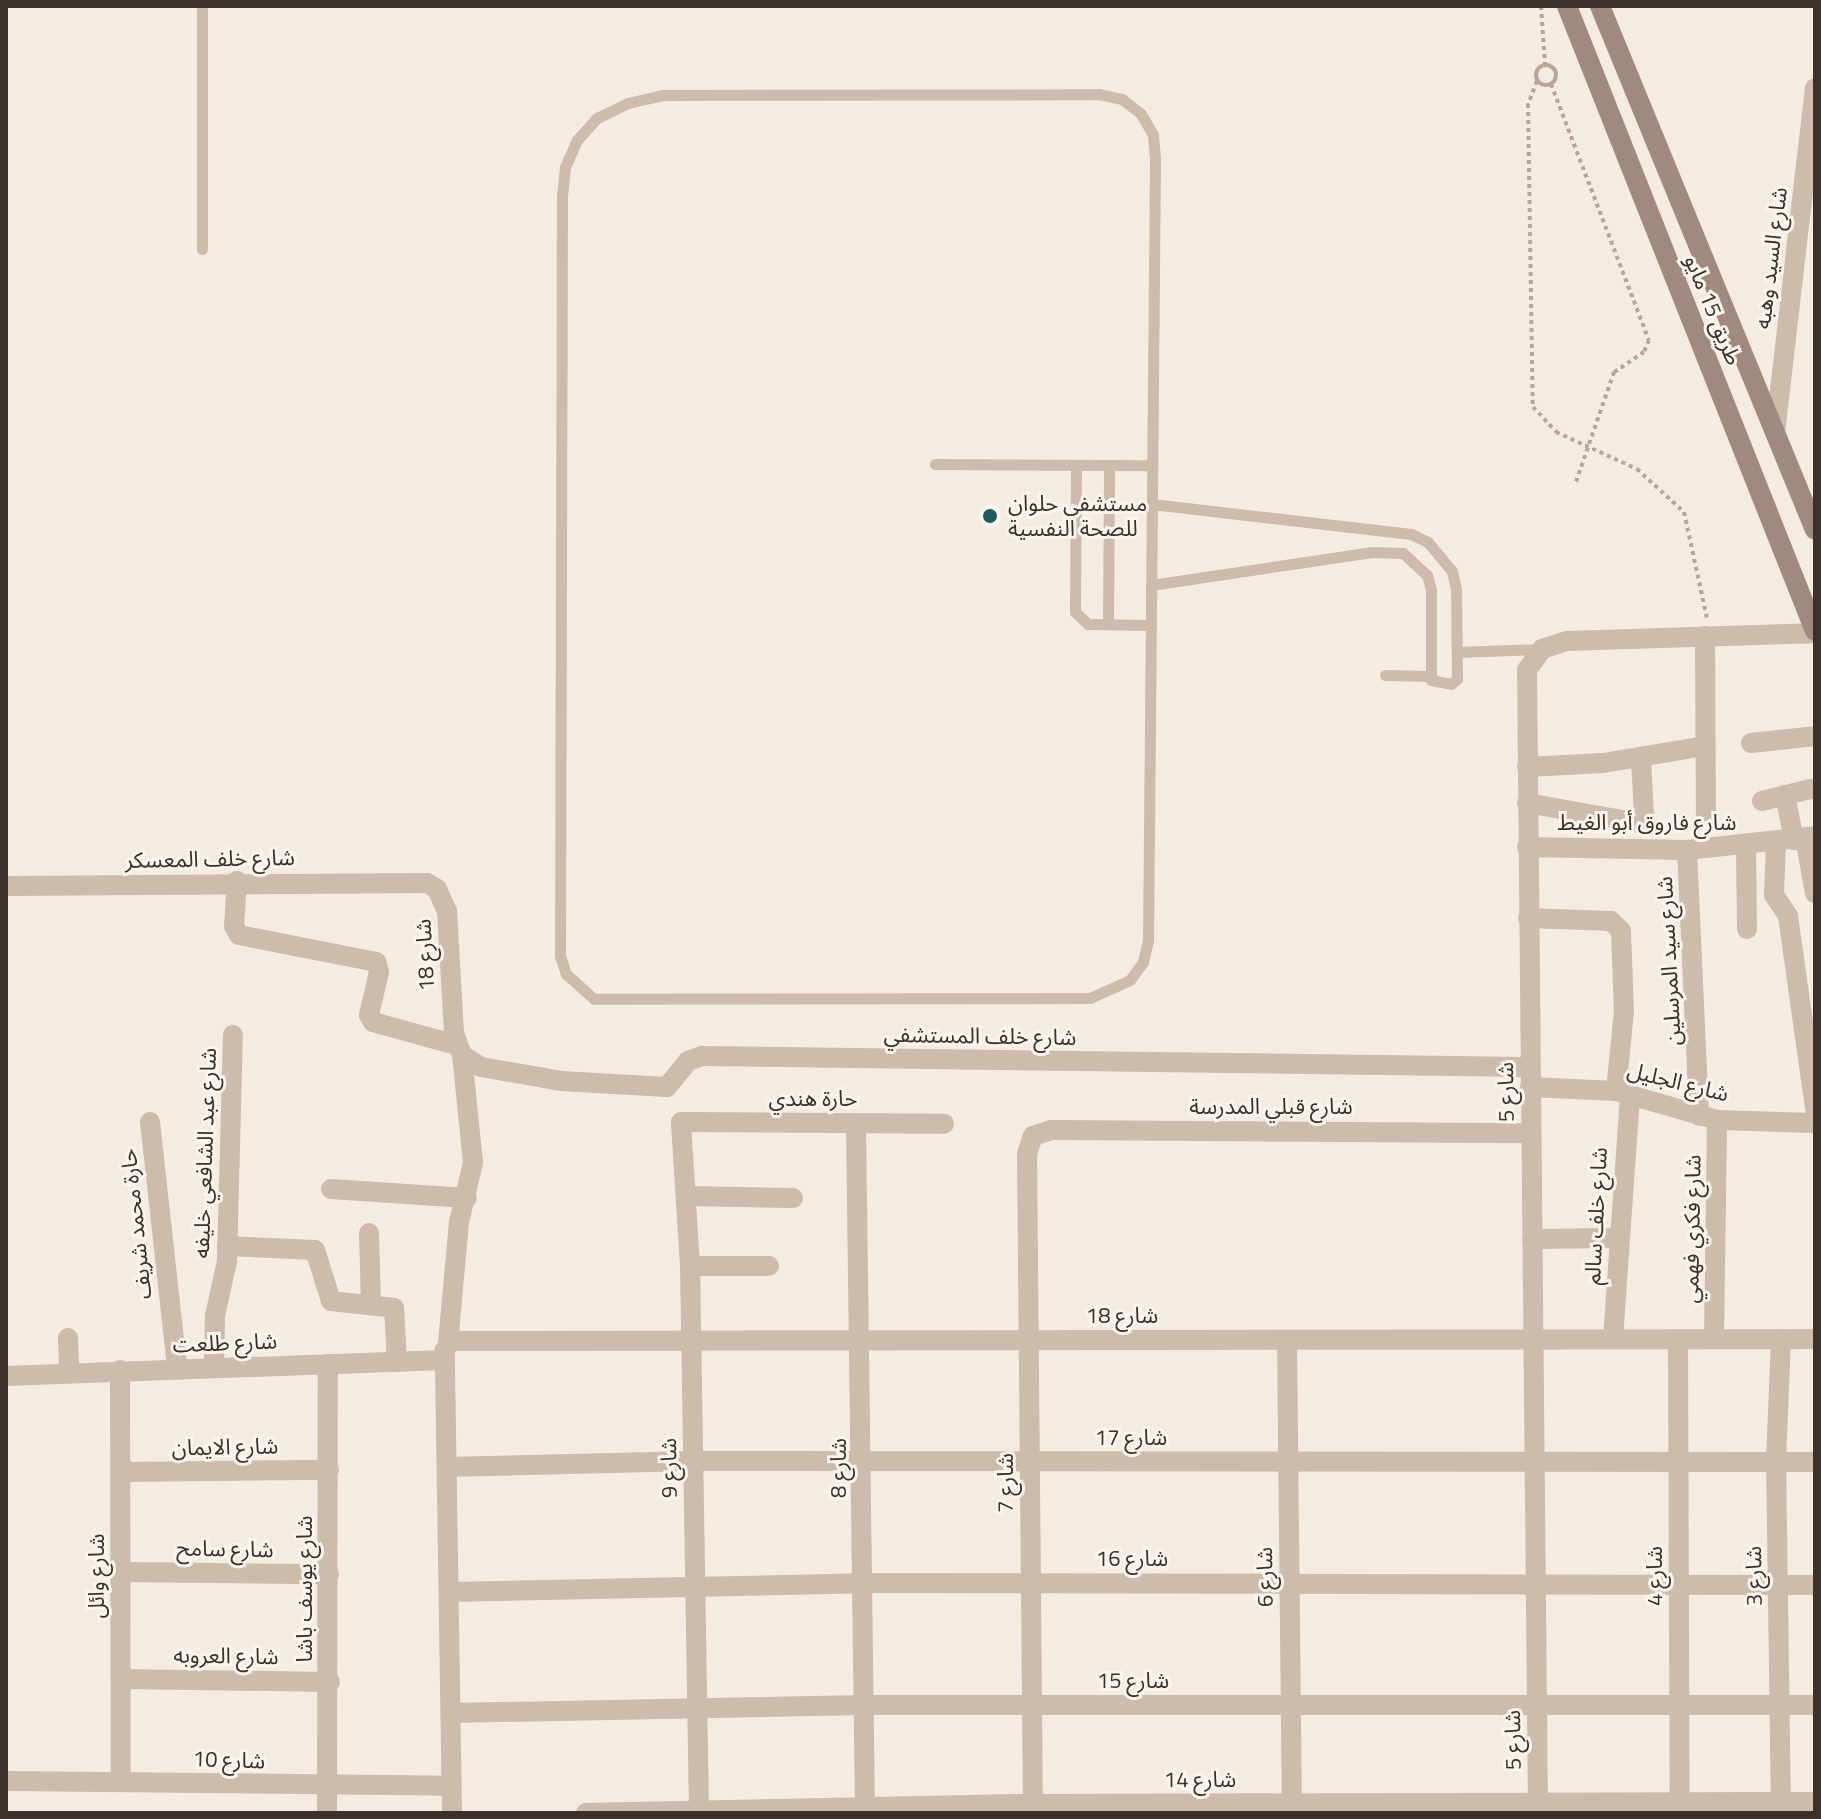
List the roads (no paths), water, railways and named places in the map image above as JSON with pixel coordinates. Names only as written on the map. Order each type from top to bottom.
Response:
[{"type":"main road","name":"طريق 15 مايو","points":[[1567,6],[1815,632]]},
{"type":"main road","name":"طريق 15 مايو","points":[[1600,6],[1815,530]]},
{"type":"street","name":"شارع السيد وهبه","points":[[1775,433],[1814,101]]},
{"type":"street","points":[[1542,649],[1567,641],[1815,632]]},
{"type":"street","points":[[1706,815],[1708,636]]},
{"type":"street","name":"شارع 5","points":[[1538,1808],[1526,683],[1527,670],[1542,649]]},
{"type":"street","points":[[1751,743],[1815,736]]},
{"type":"street","points":[[1527,767],[1641,758],[1705,746]]},
{"type":"street","points":[[1527,803],[1639,823],[1644,816],[1641,758]]},
{"type":"street","points":[[1762,801],[1811,789]]},
{"type":"street","points":[[1785,795],[1815,893]]},
{"type":"street","points":[[1798,839],[1774,895],[1788,916],[1809,1028],[1815,1108]]},
{"type":"street","name":"شارع فاروق أبو الغيط","points":[[1527,847],[1687,850],[1798,839]]},
{"type":"street","points":[[1746,846],[1747,929]]},
{"type":"street","name":"شارع سيد المرسلين","points":[[1687,850],[1708,1118]]},
{"type":"street","name":"شارع خلف المعسكر","points":[[6,886],[237,881],[415,882]]},
{"type":"street","name":"شارع خلف المستشفي","points":[[237,881],[234,926],[239,935],[376,962],[379,972],[369,1015],[373,1022],[459,1050],[481,1067],[532,1076],[663,1087],[674,1082],[688,1061],[702,1056],[1530,1077]]},
{"type":"street","name":"شارع 18","points":[[415,882],[437,889],[445,899],[459,1050]]},
{"type":"street","name":"شارع خلف سالم","points":[[1528,918],[1611,921],[1621,931],[1623,1093],[1613,1339]]},
{"type":"street","name":"شارع عبد الشافعي خليفه","points":[[214,1367],[215,1316],[226,1276],[234,1130],[233,1035]]},
{"type":"street","points":[[452,1813],[447,1352],[459,1222],[467,1198],[472,1129],[459,1050]]},
{"type":"street","name":"شارع الجليل","points":[[1530,1077],[1623,1093],[1708,1118],[1815,1123]]},
{"type":"street","name":"شارع فكري فهمي","points":[[1708,1118],[1714,1339]]},
{"type":"street","name":"حارة محمد شريف","points":[[150,1122],[177,1368]]},
{"type":"street","name":"حارة هندي","points":[[681,1122],[944,1124]]},
{"type":"street","name":"شارع 9","points":[[681,1122],[690,1266],[699,1812]]},
{"type":"street","name":"شارع 8","points":[[856,1124],[858,1341],[863,1462],[865,1810]]},
{"type":"street","name":"شارع قبلي المدرسة","points":[[1027,1154],[1033,1136],[1051,1130],[1530,1133]]},
{"type":"street","name":"شارع 7","points":[[1027,1154],[1033,1808]]},
{"type":"street","points":[[331,1189],[467,1198]]},
{"type":"street","points":[[686,1196],[793,1198]]},
{"type":"street","points":[[369,1233],[371,1304]]},
{"type":"street","points":[[1532,1239],[1618,1238]]},
{"type":"street","points":[[227,1246],[309,1247],[318,1255],[331,1301],[390,1305],[397,1313],[397,1362]]},
{"type":"street","points":[[690,1266],[769,1266]]},
{"type":"street","points":[[68,1338],[69,1372]]},
{"type":"street","name":"شارع 4","points":[[1678,1339],[1680,1808]]},
{"type":"street","name":"شارع 3","points":[[1781,1339],[1776,1462],[1781,1807]]},
{"type":"street","name":"شارع 18","points":[[447,1352],[691,1341],[1815,1339]]},
{"type":"street","name":"شارع 6","points":[[1287,1340],[1292,1808]]},
{"type":"street","name":"شارع طلعت","points":[[6,1376],[397,1362],[447,1352]]},
{"type":"street","name":"شارع يوسف باشا","points":[[327,1813],[330,1682],[328,1364]]},
{"type":"street","name":"شارع وائل","points":[[120,1370],[121,1781]]},
{"type":"street","name":"شارع 17","points":[[447,1467],[693,1461],[1815,1462]]},
{"type":"street","name":"شارع الايمان","points":[[121,1472],[329,1470]]},
{"type":"street","name":"شارع سامح","points":[[121,1572],[329,1574]]},
{"type":"street","name":"شارع 16","points":[[449,1592],[864,1583],[1815,1585]]},
{"type":"street","name":"شارع العروبه","points":[[121,1679],[330,1682]]},
{"type":"street","name":"شارع 15","points":[[451,1713],[865,1705],[1815,1705]]},
{"type":"street","name":"شارع 10","points":[[6,1781],[451,1786]]},
{"type":"street","name":"شارع 14","points":[[586,1813],[1033,1808],[1680,1808],[1781,1807],[1815,1802]]},
{"type":"lane","points":[[202,6],[202,249]]},
{"type":"lane","points":[[1098,94],[1122,99],[1141,114],[1153,135],[1152,465],[1148,940],[1143,962],[1130,980],[1111,993],[1090,998],[613,1003],[578,990],[566,974],[560,956],[562,196],[565,167],[577,140],[597,118],[628,103],[662,95],[1098,94]]},
{"type":"lane","points":[[935,464],[1152,465]]},
{"type":"lane","points":[[1076,465],[1075,612],[1088,624],[1151,625]]},
{"type":"lane","points":[[1108,624],[1109,465]]},
{"type":"lane","points":[[1151,585],[1371,552],[1403,553],[1422,568],[1431,590],[1431,676],[1434,683],[1454,683],[1457,652],[1452,571],[1442,555],[1411,534],[1152,504]]},
{"type":"lane","points":[[1457,652],[1542,649]]},
{"type":"lane","points":[[1385,675],[1431,676]]},
{"type":"place","name":"مستشفي حلوان للصحة النفسية","points":[[990,516]]}]
